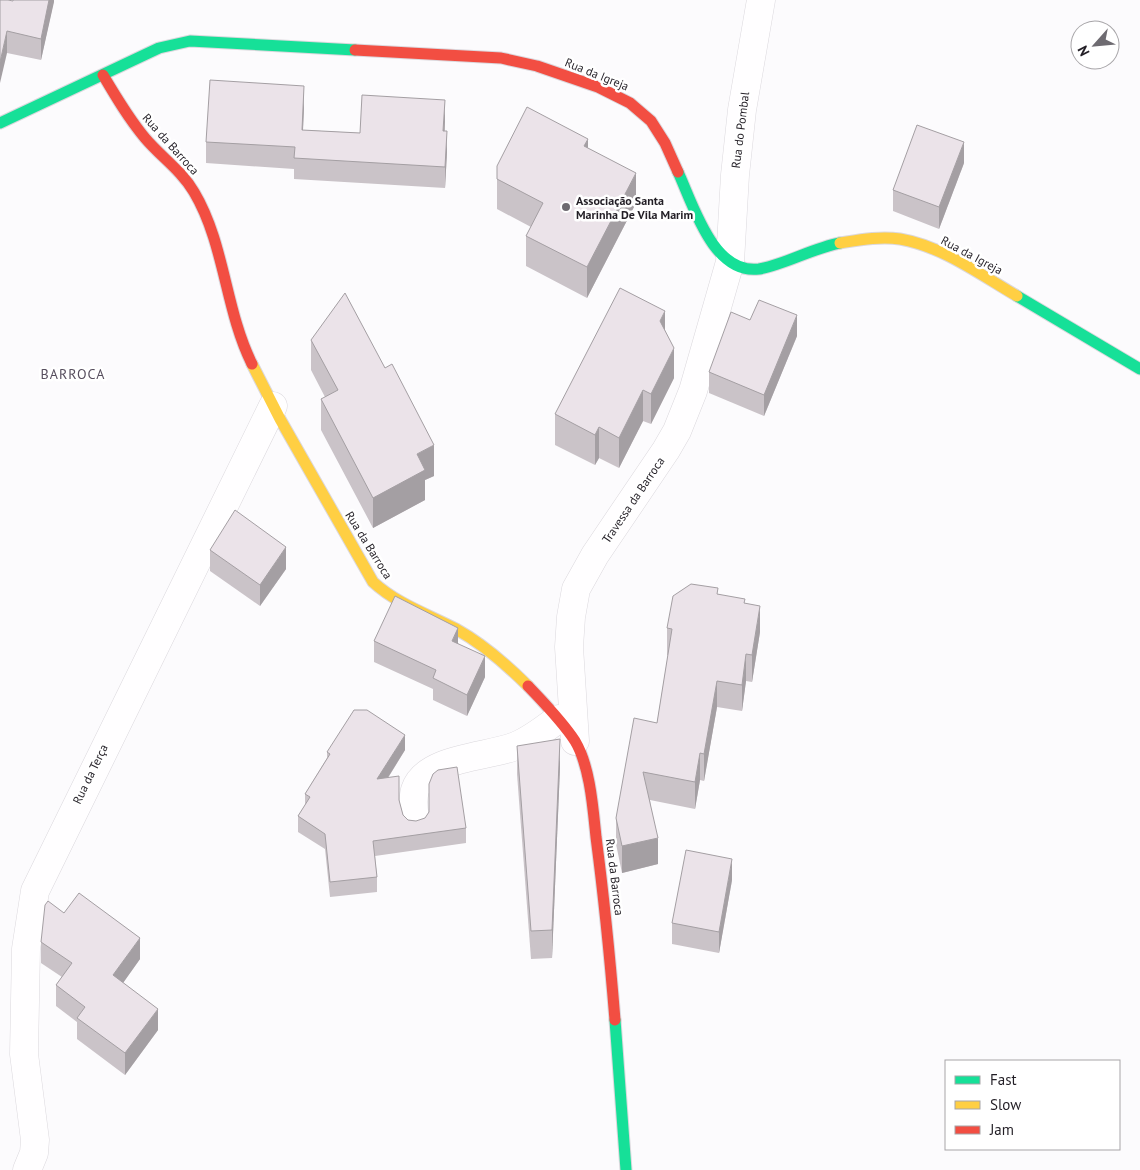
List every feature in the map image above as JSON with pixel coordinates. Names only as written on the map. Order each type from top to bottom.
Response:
[{"type":"street","name":"Rua do Pombal","points":[[730,262],[738,148],[747,74],[761,0]]},
{"type":"street","name":"Rua da Igreja","points":[[0,123],[172,43],[204,40],[502,58],[537,66],[598,87],[620,97],[641,111],[665,143],[713,246],[730,262],[739,266],[758,269],[826,246],[864,239],[898,239],[918,243],[958,262],[1140,370]]},
{"type":"street","name":"Rua da Barroca","points":[[102,75],[124,110],[146,139],[179,171],[194,192],[210,229],[236,327],[273,406],[366,572],[380,590],[473,639],[512,671],[558,719],[575,741],[586,767],[605,907],[626,1170]]},
{"type":"street","name":"Travessa da Barroca","points":[[575,741],[569,639],[576,589],[595,555],[656,467],[677,431],[692,391],[730,262]]},
{"type":"street","name":"Rua da Terça","points":[[26,1170],[34,1153],[35,1140],[24,1054],[27,942],[35,891],[273,406]]},
{"type":"street","points":[[415,821],[415,791],[424,775],[446,764],[513,747],[558,719]]},
{"type":"building","points":[[0,0],[49,0],[41,39],[7,31],[0,62]]},
{"type":"building","points":[[210,80],[304,86],[302,130],[360,133],[362,95],[445,100],[443,131],[447,131],[445,167],[294,158],[295,147],[206,142]]},
{"type":"building","points":[[527,107],[588,139],[584,146],[636,173],[587,267],[526,236],[543,203],[497,179],[497,166]]},
{"type":"building","points":[[917,125],[964,142],[939,207],[893,190]]},
{"type":"building","points":[[620,288],[665,311],[660,321],[674,348],[651,394],[643,390],[619,438],[599,427],[595,435],[555,414]]},
{"type":"building","points":[[345,293],[385,368],[392,364],[434,445],[417,454],[425,470],[373,498],[321,399],[338,390],[311,340]]},
{"type":"building","points":[[759,300],[797,315],[764,395],[709,372],[731,312],[750,320]]},
{"type":"building","points":[[235,510],[286,547],[260,585],[210,550]]},
{"type":"building","points":[[691,584],[718,588],[717,594],[745,599],[744,603],[760,606],[752,655],[746,654],[742,685],[717,681],[704,754],[700,753],[695,782],[643,772],[658,838],[622,846],[616,818],[634,718],[657,723],[672,629],[667,628],[673,596]]},
{"type":"building","points":[[395,596],[458,628],[452,641],[485,656],[467,695],[433,678],[436,670],[374,641]]},
{"type":"building","points":[[354,710],[367,710],[405,735],[377,779],[399,776],[399,800],[403,815],[408,820],[416,821],[425,818],[429,812],[429,784],[433,774],[438,770],[457,767],[466,828],[373,841],[377,877],[330,882],[325,834],[298,816],[310,797],[305,794],[330,754],[327,752]]},
{"type":"building","points":[[560,739],[552,930],[531,931],[517,746]]},
{"type":"building","points":[[686,850],[732,859],[719,932],[672,923]]},
{"type":"building","points":[[79,893],[140,938],[113,975],[158,1009],[125,1053],[77,1018],[85,1007],[56,985],[72,963],[41,942],[45,905],[48,901],[64,913]]},
{"type":"traffic: fast","points":[[0,123],[159,48],[190,41],[355,50]]},
{"type":"traffic: fast","points":[[678,172],[707,235],[729,261],[743,268],[759,269],[769,267],[840,243]]},
{"type":"traffic: fast","points":[[1017,296],[1140,369]]},
{"type":"traffic: fast","points":[[615,1020],[626,1170]]},
{"type":"traffic: slow","points":[[840,243],[885,238],[916,243],[961,262],[1017,296]]},
{"type":"traffic: slow","points":[[252,364],[280,419],[373,582],[402,603],[456,629],[476,641],[503,662],[528,686]]},
{"type":"traffic: jam","points":[[355,50],[501,58],[537,66],[598,87],[630,103],[651,121],[665,143],[678,172]]},
{"type":"traffic: jam","points":[[103,75],[139,131],[177,170],[194,192],[212,233],[236,322],[252,364]]},
{"type":"traffic: jam","points":[[528,686],[559,719],[575,741],[584,762],[592,800],[615,1020]]},
{"type":"place","name":"Associação Santa Marinha De Vila Marim","points":[[566,207]]},
{"type":"district","name":"BARROCA","points":[[73,374]]}]
